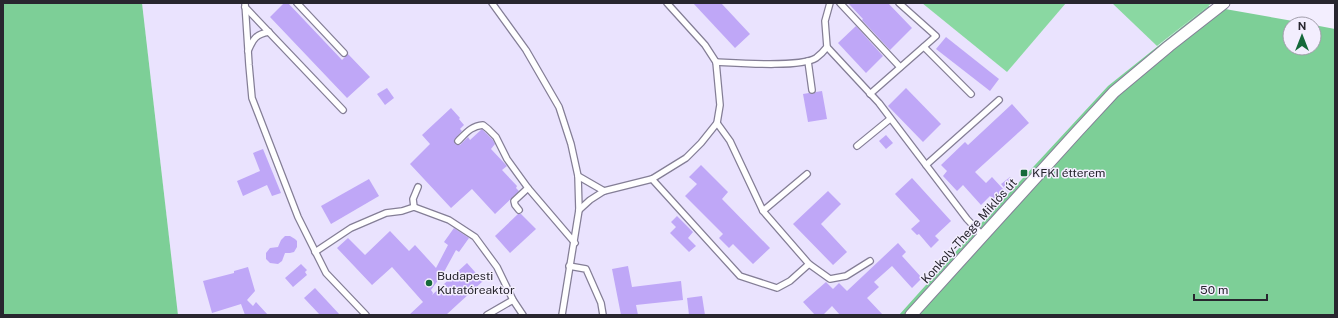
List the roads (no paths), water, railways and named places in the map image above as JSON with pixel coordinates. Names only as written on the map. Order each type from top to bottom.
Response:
[{"type":"street","name":"Konkoly-Thege Miklós út","points":[[911,315],[1114,92],[1224,3]]},
{"type":"lane","points":[[298,3],[344,53]]},
{"type":"lane","points":[[492,3],[526,50],[559,107],[571,144],[578,176],[579,210],[575,243],[569,266],[562,315]]},
{"type":"lane","points":[[579,210],[590,200],[604,191],[652,178],[686,158],[702,143],[717,123],[720,105],[716,62],[705,45],[667,3]]},
{"type":"lane","points":[[830,3],[825,21],[827,47],[870,94],[926,165],[966,220],[983,236]]},
{"type":"lane","points":[[840,3],[900,68]]},
{"type":"lane","points":[[870,94],[936,36],[899,3]]},
{"type":"lane","points":[[245,5],[343,110]]},
{"type":"lane","points":[[245,5],[252,98],[298,217],[326,273],[366,315]]},
{"type":"lane","points":[[248,51],[253,40],[260,33],[269,32]]},
{"type":"lane","points":[[716,62],[783,64],[808,61],[816,58],[827,47]]},
{"type":"lane","points":[[924,47],[971,94]]},
{"type":"lane","points":[[808,61],[812,90]]},
{"type":"lane","points":[[926,165],[999,100]]},
{"type":"lane","points":[[856,146],[890,119]]},
{"type":"lane","points":[[717,123],[730,141],[763,211],[809,264],[830,279],[846,276],[870,261]]},
{"type":"lane","points":[[458,141],[476,125],[482,125],[488,129],[496,137],[507,159],[528,188],[575,243]]},
{"type":"lane","points":[[763,211],[807,174]]},
{"type":"lane","points":[[578,176],[604,191]]},
{"type":"lane","points":[[652,178],[740,276],[777,288],[790,281],[809,264]]},
{"type":"lane","points":[[414,207],[413,199],[418,187]]},
{"type":"lane","points":[[519,210],[514,201],[528,188]]},
{"type":"lane","points":[[315,252],[351,228],[386,214],[414,207],[449,220],[475,237],[497,267],[513,300],[523,315]]},
{"type":"lane","points":[[569,266],[586,270],[601,303],[603,315]]},
{"type":"lane","points":[[487,315],[513,300]]},
{"type":"place","name":"KFKI étterem","points":[[1024,173]]},
{"type":"place","name":"Budapesti Kutatóreaktor","points":[[429,283]]}]
